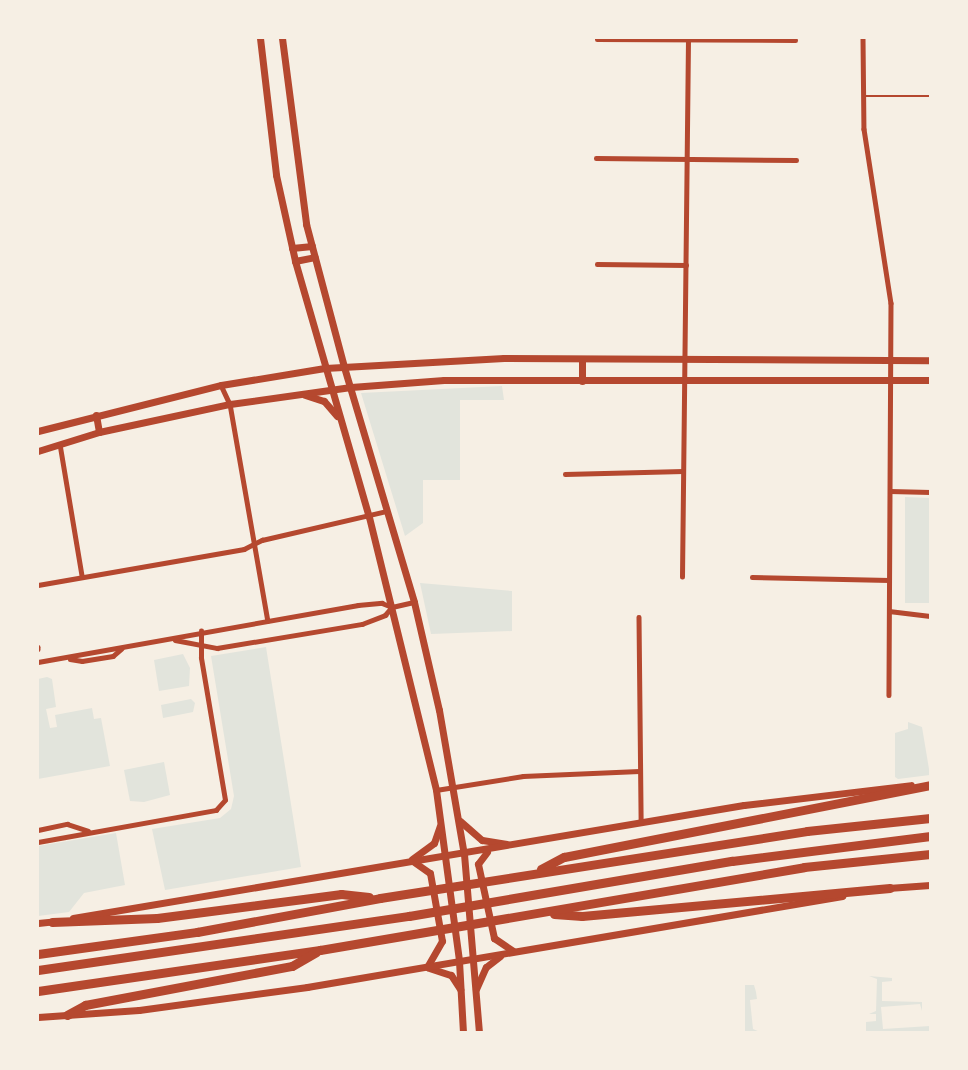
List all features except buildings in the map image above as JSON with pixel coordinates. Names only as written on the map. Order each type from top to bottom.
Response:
[{"type":"highway","points":[[532,873],[564,857],[930,784]]},
{"type":"highway","points":[[38,954],[196,932],[380,898],[807,831],[930,818]]},
{"type":"highway","points":[[38,970],[409,916],[785,853],[930,836]]},
{"type":"highway","points":[[38,991],[413,935],[804,867],[930,854]]},
{"type":"highway","points":[[539,912],[582,916],[890,888]]},
{"type":"highway","points":[[51,922],[157,918],[341,894],[380,898]]},
{"type":"highway","points":[[38,975],[275,936]]},
{"type":"highway","points":[[67,1015],[85,1005],[292,966],[320,950]]},
{"type":"main road","points":[[261,38],[276,175],[295,261],[369,517],[436,790],[447,856],[459,961],[463,1032]]},
{"type":"main road","points":[[282,38],[290,117],[312,246],[344,367],[414,602],[454,787],[464,854],[479,1032]]},
{"type":"main road","points":[[292,248],[312,246]]},
{"type":"main road","points":[[295,261],[315,257]]},
{"type":"main road","points":[[38,431],[221,385],[325,368],[504,358],[930,360]]},
{"type":"main road","points":[[582,359],[582,381]]},
{"type":"main road","points":[[38,451],[99,432],[230,404],[351,387],[444,380],[582,381],[685,378],[930,380]]},
{"type":"main road","points":[[300,394],[324,401],[339,418]]},
{"type":"main road","points":[[96,415],[99,432]]},
{"type":"main road","points":[[38,924],[831,792],[930,784]]},
{"type":"main road","points":[[459,820],[482,840],[509,844]]},
{"type":"main road","points":[[410,861],[434,843],[441,822]]},
{"type":"main road","points":[[489,850],[480,857],[478,864],[494,938],[513,951]]},
{"type":"main road","points":[[410,861],[430,873],[442,941],[427,967]]},
{"type":"main road","points":[[38,1017],[233,998],[890,888],[930,885]]},
{"type":"main road","points":[[476,992],[486,967],[505,953]]},
{"type":"main road","points":[[427,967],[451,975],[461,991]]},
{"type":"street","points":[[863,38],[863,96],[874,207],[891,303],[889,694]]},
{"type":"street","points":[[597,39],[795,40]]},
{"type":"street","points":[[682,577],[688,39]]},
{"type":"street","points":[[596,158],[796,160]]},
{"type":"street","points":[[597,264],[686,265]]},
{"type":"street","points":[[221,385],[230,404],[268,621]]},
{"type":"street","points":[[60,444],[82,576]]},
{"type":"street","points":[[565,474],[683,471]]},
{"type":"street","points":[[890,491],[930,492]]},
{"type":"street","points":[[38,585],[253,545],[387,511]]},
{"type":"street","points":[[752,577],[889,580]]},
{"type":"street","points":[[38,662],[65,658],[82,661],[113,656],[123,648],[201,631],[358,605],[382,603],[392,607],[414,602]]},
{"type":"street","points":[[172,639],[217,648],[362,624],[385,615],[392,607]]},
{"type":"street","points":[[889,612],[930,616]]},
{"type":"street","points":[[639,617],[641,822]]},
{"type":"street","points":[[38,842],[216,810],[225,800],[201,658],[203,646],[201,631]]},
{"type":"street","points":[[436,790],[529,775],[639,771]]},
{"type":"street","points":[[38,830],[67,824],[90,832]]},
{"type":"lane","points":[[863,96],[930,96]]},
{"type":"shaded area","points":[[502,386],[504,400],[460,400],[460,480],[423,480],[423,523],[405,536],[361,393]]},
{"type":"shaded area","points":[[905,497],[930,498],[930,603],[905,603]]},
{"type":"shaded area","points":[[420,583],[512,591],[512,631],[431,634]]},
{"type":"shaded area","points":[[266,647],[301,867],[165,890],[152,829],[220,818],[231,809],[234,796],[211,656]]},
{"type":"shaded area","points":[[183,654],[190,668],[189,686],[159,691],[154,660]]},
{"type":"shaded area","points":[[47,677],[52,679],[56,707],[46,709],[50,728],[57,727],[55,715],[92,708],[94,719],[101,718],[110,766],[38,779],[38,679]]},
{"type":"shaded area","points":[[191,699],[195,703],[193,712],[163,718],[161,705]]},
{"type":"shaded area","points":[[908,722],[922,727],[930,775],[898,779],[895,777],[895,733],[908,729]]},
{"type":"shaded area","points":[[164,762],[170,795],[144,802],[130,801],[124,770]]},
{"type":"shaded area","points":[[116,833],[125,885],[84,893],[69,912],[38,916],[38,846]]},
{"type":"shaded area","points":[[869,976],[892,978],[892,981],[882,982],[882,1001],[922,1002],[922,1011],[920,1004],[881,1007],[883,1029],[930,1026],[930,1032],[866,1032],[866,1022],[876,1021],[876,1014],[869,1014],[876,1011],[877,979]]},
{"type":"shaded area","points":[[745,985],[754,985],[757,999],[750,1000],[753,1029],[760,1032],[745,1032]]}]
